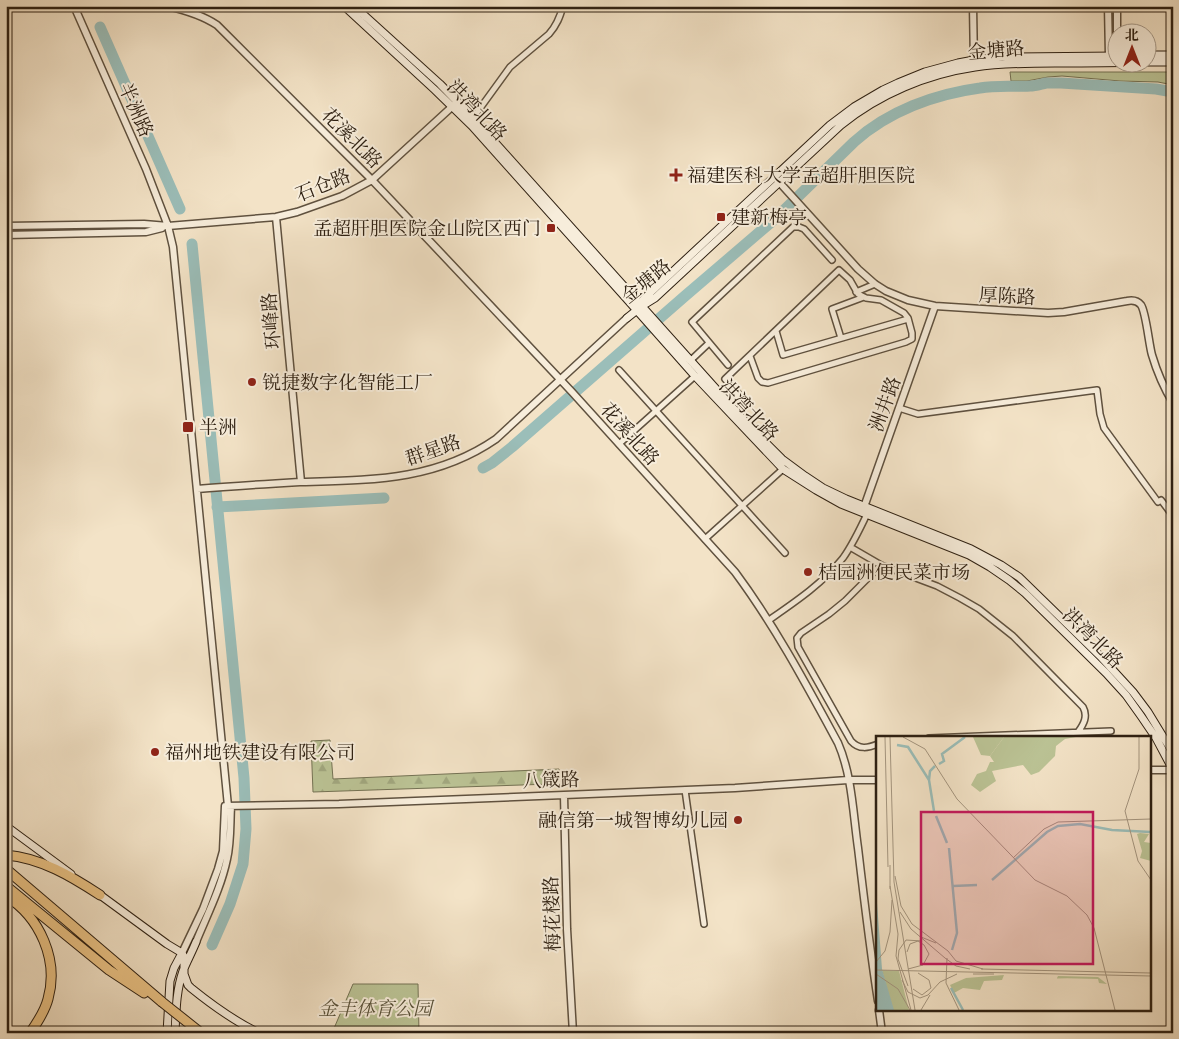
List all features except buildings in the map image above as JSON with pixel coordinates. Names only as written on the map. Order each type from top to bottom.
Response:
[{"type":"highway","points":[[6,855],[50,867],[76,879],[100,895]]},
{"type":"highway","points":[[6,869],[201,1033]]},
{"type":"highway","points":[[6,886],[109,970],[162,1002]]},
{"type":"highway","points":[[6,896],[23,908],[36,926],[45,943],[49,960],[51,980],[48,1000],[30,1033]]},
{"type":"main road","name":"洪湾北路","points":[[344,6],[473,118],[638,307]]},
{"type":"main road","name":"洪湾北路","points":[[354,6],[455,104],[472,126],[652,321],[695,376],[783,469],[841,504],[971,549],[1019,577],[1100,656],[1133,692],[1148,712],[1173,753]]},
{"type":"main road","points":[[1156,55],[1173,55]]},
{"type":"main road","name":"金塘路","points":[[638,307],[655,298],[841,125],[875,101],[926,79],[1002,57],[1106,56]]},
{"type":"main road","points":[[1156,62],[1173,62]]},
{"type":"main road","name":"金塘路","points":[[627,318],[813,140],[848,112],[898,82],[938,68],[974,64],[1106,63]]},
{"type":"main road","name":"洪湾北路","points":[[658,328],[691,360],[768,446],[793,468],[864,511],[969,555],[990,567],[1016,586],[1126,695],[1156,738],[1173,770]]},
{"type":"main road","points":[[6,826],[182,953],[186,981],[191,988],[226,1015],[259,1033]]},
{"type":"main road","points":[[175,1033],[177,997],[184,970],[196,942]]},
{"type":"main road","points":[[167,1033],[170,981],[182,953]]},
{"type":"street","points":[[74,6],[82,6]]},
{"type":"street","name":"半洲路","points":[[74,6],[146,169],[168,226],[173,247],[228,806]]},
{"type":"street","name":"花溪北路","points":[[167,6],[192,13],[217,25],[372,180],[560,379],[735,572],[758,604],[806,684],[843,756],[848,780],[876,986]]},
{"type":"street","points":[[473,118],[510,67],[554,28],[563,6]]},
{"type":"street","points":[[973,6],[974,64]]},
{"type":"street","points":[[1108,6],[1110,22]]},
{"type":"street","points":[[1117,6],[1117,22]]},
{"type":"street","name":"石仓路","points":[[6,235],[146,232],[168,226],[276,216],[297,212],[351,192],[372,180],[455,104]]},
{"type":"street","name":"厚陈路","points":[[779,182],[858,269],[874,284],[897,296],[936,306],[1055,313],[1127,300],[1138,302],[1144,311],[1155,366],[1173,403]]},
{"type":"street","name":"环峰路","points":[[276,216],[301,482]]},
{"type":"street","name":"石仓路","points":[[6,226],[144,224],[168,226]]},
{"type":"street","points":[[728,364],[692,322],[791,228],[799,226],[804,229],[832,260]]},
{"type":"street","points":[[729,403],[738,393],[725,379],[839,270],[850,280],[856,292],[870,299],[878,299],[904,313],[912,333],[912,339],[909,341],[768,383],[762,382],[758,378],[750,356]]},
{"type":"street","points":[[856,292],[874,284]]},
{"type":"street","points":[[842,338],[832,309],[864,297]]},
{"type":"street","name":"洲井路","points":[[864,511],[936,306]]},
{"type":"street","name":"群星路","points":[[198,488],[390,478],[422,472],[449,463],[496,439],[627,318]]},
{"type":"street","points":[[776,331],[783,355],[908,319]]},
{"type":"street","points":[[691,360],[710,343]]},
{"type":"street","points":[[619,370],[785,553]]},
{"type":"street","points":[[619,444],[695,376]]},
{"type":"street","points":[[899,408],[918,414],[1097,390],[1104,428],[1158,502],[1161,500],[1173,516]]},
{"type":"street","points":[[705,539],[783,469]]},
{"type":"street","points":[[768,620],[816,585],[838,563],[850,547],[864,511]]},
{"type":"street","points":[[850,547],[881,565],[927,582],[960,598],[1013,636],[1083,706],[1086,713],[1085,720],[1078,732]]},
{"type":"street","points":[[876,745],[865,748],[858,747],[849,739],[798,647],[797,641],[799,636],[845,601],[881,565]]},
{"type":"street","points":[[806,684],[815,678]]},
{"type":"street","points":[[810,692],[820,687]]},
{"type":"street","points":[[1008,736],[1111,731]]},
{"type":"street","points":[[1152,770],[1173,770]]},
{"type":"street","name":"八箴路","points":[[228,806],[339,804],[564,795],[876,780]]},
{"type":"street","points":[[685,790],[704,924]]},
{"type":"street","name":"梅花楼路","points":[[564,795],[566,904],[572,1033]]},
{"type":"street","points":[[196,942],[225,869],[230,840],[228,806]]},
{"type":"street","points":[[182,953],[203,909],[220,864],[228,806]]},
{"type":"street","points":[[879,1012],[882,1033]]},
{"type":"green space","points":[[1010,72],[1173,72],[1173,85],[1158,82],[1062,76],[1027,81],[1011,81]]},
{"type":"green space","points":[[330,740],[333,779],[559,769],[559,774],[557,780],[551,784],[313,792],[311,741]]},
{"type":"green space","name":"金丰体育公园","points":[[353,984],[418,984],[419,1033],[332,1033]]},
{"type":"waterway","points":[[100,27],[180,209]]},
{"type":"waterway","points":[[483,468],[512,447],[776,218],[854,142],[882,121],[929,100],[963,91],[993,87],[1061,83],[1156,89],[1173,92]]},
{"type":"waterway","points":[[192,244],[244,778],[246,829],[243,864],[230,904],[212,945]]},
{"type":"waterway","points":[[217,507],[384,498]]},
{"type":"place","name":"福建医科大学孟超肝胆医院","points":[[676,175]]},
{"type":"place","name":"建新梅亭","points":[[721,217]]},
{"type":"place","name":"孟超肝胆医院金山院区西门","points":[[551,228]]},
{"type":"place","name":"锐捷数字化智能工厂","points":[[252,382]]},
{"type":"place","name":"半洲","points":[[188,427]]},
{"type":"place","name":"桔园洲便民菜市场","points":[[808,572]]},
{"type":"place","name":"福州地铁建设有限公司","points":[[155,752]]},
{"type":"place","name":"融信第一城智博幼儿园","points":[[738,820]]}]
